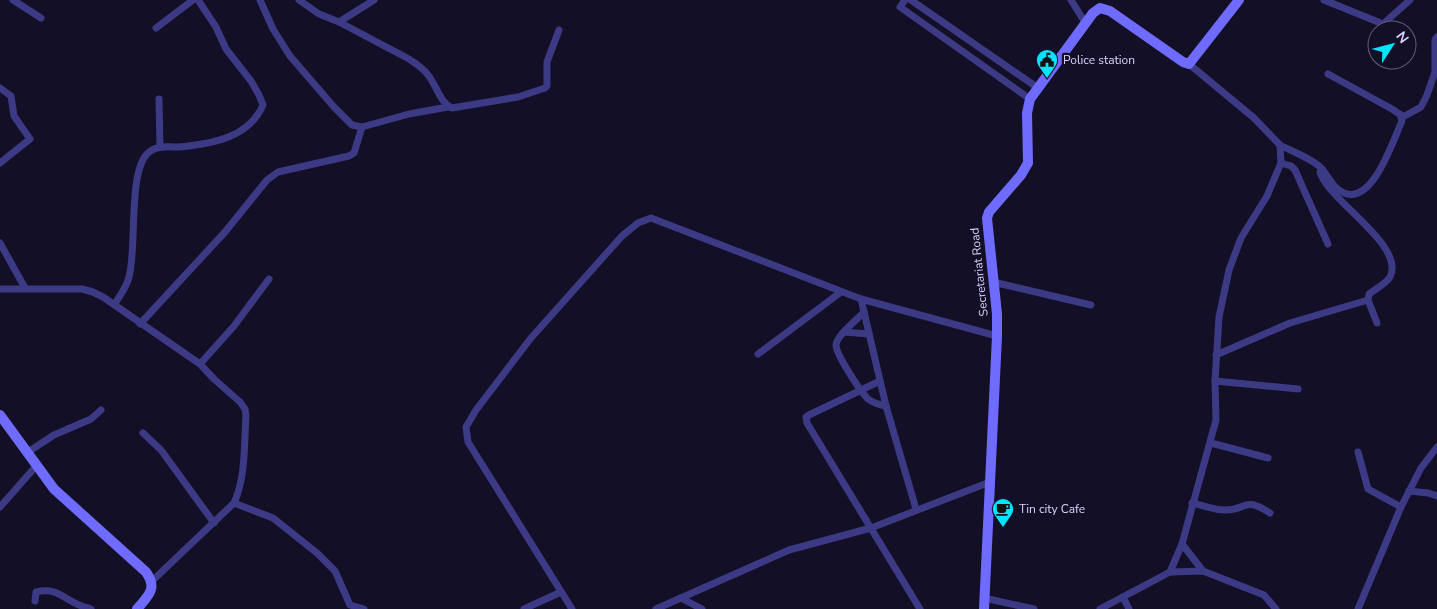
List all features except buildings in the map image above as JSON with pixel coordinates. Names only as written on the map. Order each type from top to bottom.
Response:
[{"type":"street","points":[[13,0],[41,18]]},
{"type":"street","points":[[156,28],[193,0]]},
{"type":"street","points":[[114,304],[129,279],[136,183],[142,160],[151,150],[160,147],[202,144],[234,136],[244,130],[259,112],[262,105],[251,81],[226,49],[216,27],[198,0]]},
{"type":"street","points":[[260,0],[273,29],[299,68],[347,122],[352,125],[362,126],[409,114],[518,97],[545,88],[547,86],[547,62],[559,30]]},
{"type":"street","points":[[299,0],[319,14],[339,22],[420,66],[429,75],[448,107]]},
{"type":"street","points":[[339,22],[374,0]]},
{"type":"street","points":[[905,0],[900,7],[1030,99]]},
{"type":"street","points":[[911,0],[1038,88]]},
{"type":"street","points":[[1071,0],[1086,24]]},
{"type":"street","points":[[1239,0],[1188,64],[1247,112],[1280,145],[1320,167],[1334,186],[1345,194],[1358,193],[1370,185],[1378,174],[1402,118],[1420,107],[1428,95],[1436,72],[1435,40],[1437,37]]},
{"type":"street","points":[[1324,0],[1383,24],[1410,0]]},
{"type":"street","name":"Secretariat Road","points":[[984,609],[997,336],[997,314],[987,218],[1021,175],[1028,163],[1027,113],[1030,99],[1093,13],[1103,4],[1110,11],[1188,64]]},
{"type":"street","points":[[1328,74],[1392,109],[1401,115],[1402,118]]},
{"type":"street","points":[[0,88],[12,96],[14,116],[30,139],[0,163]]},
{"type":"street","points":[[159,99],[160,147]]},
{"type":"street","points":[[140,324],[225,232],[267,180],[278,172],[349,156],[354,153],[362,126]]},
{"type":"street","points":[[1170,572],[1182,544],[1216,420],[1215,382],[1219,317],[1229,270],[1241,238],[1268,196],[1281,163],[1280,145]]},
{"type":"street","points":[[1281,163],[1291,166],[1295,170],[1328,244]]},
{"type":"street","points":[[1320,167],[1320,174],[1328,188],[1375,234],[1385,249],[1392,265],[1390,277],[1385,283],[1369,294],[1368,300],[1377,323]]},
{"type":"street","points":[[572,609],[468,442],[466,427],[476,410],[531,338],[622,236],[638,223],[651,218],[861,299],[997,336]]},
{"type":"street","points":[[0,243],[25,288]]},
{"type":"street","points":[[200,364],[234,326],[269,279]]},
{"type":"street","points":[[993,282],[1091,305]]},
{"type":"street","points":[[0,289],[82,289],[93,292],[114,304],[140,324],[200,364],[245,409],[242,477],[239,492],[234,503],[152,580]]},
{"type":"street","points":[[758,354],[841,292]]},
{"type":"street","points":[[861,299],[886,406],[916,509]]},
{"type":"street","points":[[1216,355],[1290,323],[1368,300]]},
{"type":"street","points":[[864,312],[838,338],[836,344],[838,354],[868,399],[886,406]]},
{"type":"street","points":[[844,332],[869,334]]},
{"type":"street","points":[[880,380],[809,415],[806,417],[807,423],[920,609]]},
{"type":"street","points":[[1215,382],[1298,388]]},
{"type":"street","points":[[28,452],[54,435],[91,419],[101,410]]},
{"type":"street","points":[[0,415],[54,489],[146,572],[152,580],[149,595],[137,609]]},
{"type":"street","points":[[142,433],[161,450],[214,523]]},
{"type":"street","points":[[1210,444],[1268,458]]},
{"type":"street","points":[[1358,609],[1409,490],[1420,468],[1437,447]]},
{"type":"street","points":[[1358,452],[1368,489],[1401,507]]},
{"type":"street","points":[[0,507],[38,465]]},
{"type":"street","points":[[656,609],[789,550],[871,528],[990,482]]},
{"type":"street","points":[[1409,490],[1437,496]]},
{"type":"street","points":[[234,503],[273,518],[304,543],[335,571],[350,605],[364,609]]},
{"type":"street","points":[[1192,503],[1225,510],[1250,503],[1270,513]]},
{"type":"street","points":[[1182,544],[1204,571]]},
{"type":"street","points":[[1100,609],[1170,572],[1204,571],[1264,595],[1276,609]]},
{"type":"street","points":[[35,602],[36,592],[46,590],[62,595],[76,604],[91,609]]},
{"type":"street","points":[[524,609],[561,592]]},
{"type":"street","points":[[681,598],[702,609]]},
{"type":"street","points":[[984,598],[1034,609]]},
{"type":"street","points":[[1123,598],[1129,609]]},
{"type":"place","name":"Police station","points":[[1047,79]]},
{"type":"place","name":"Tin city Cafe","points":[[1003,528]]}]
